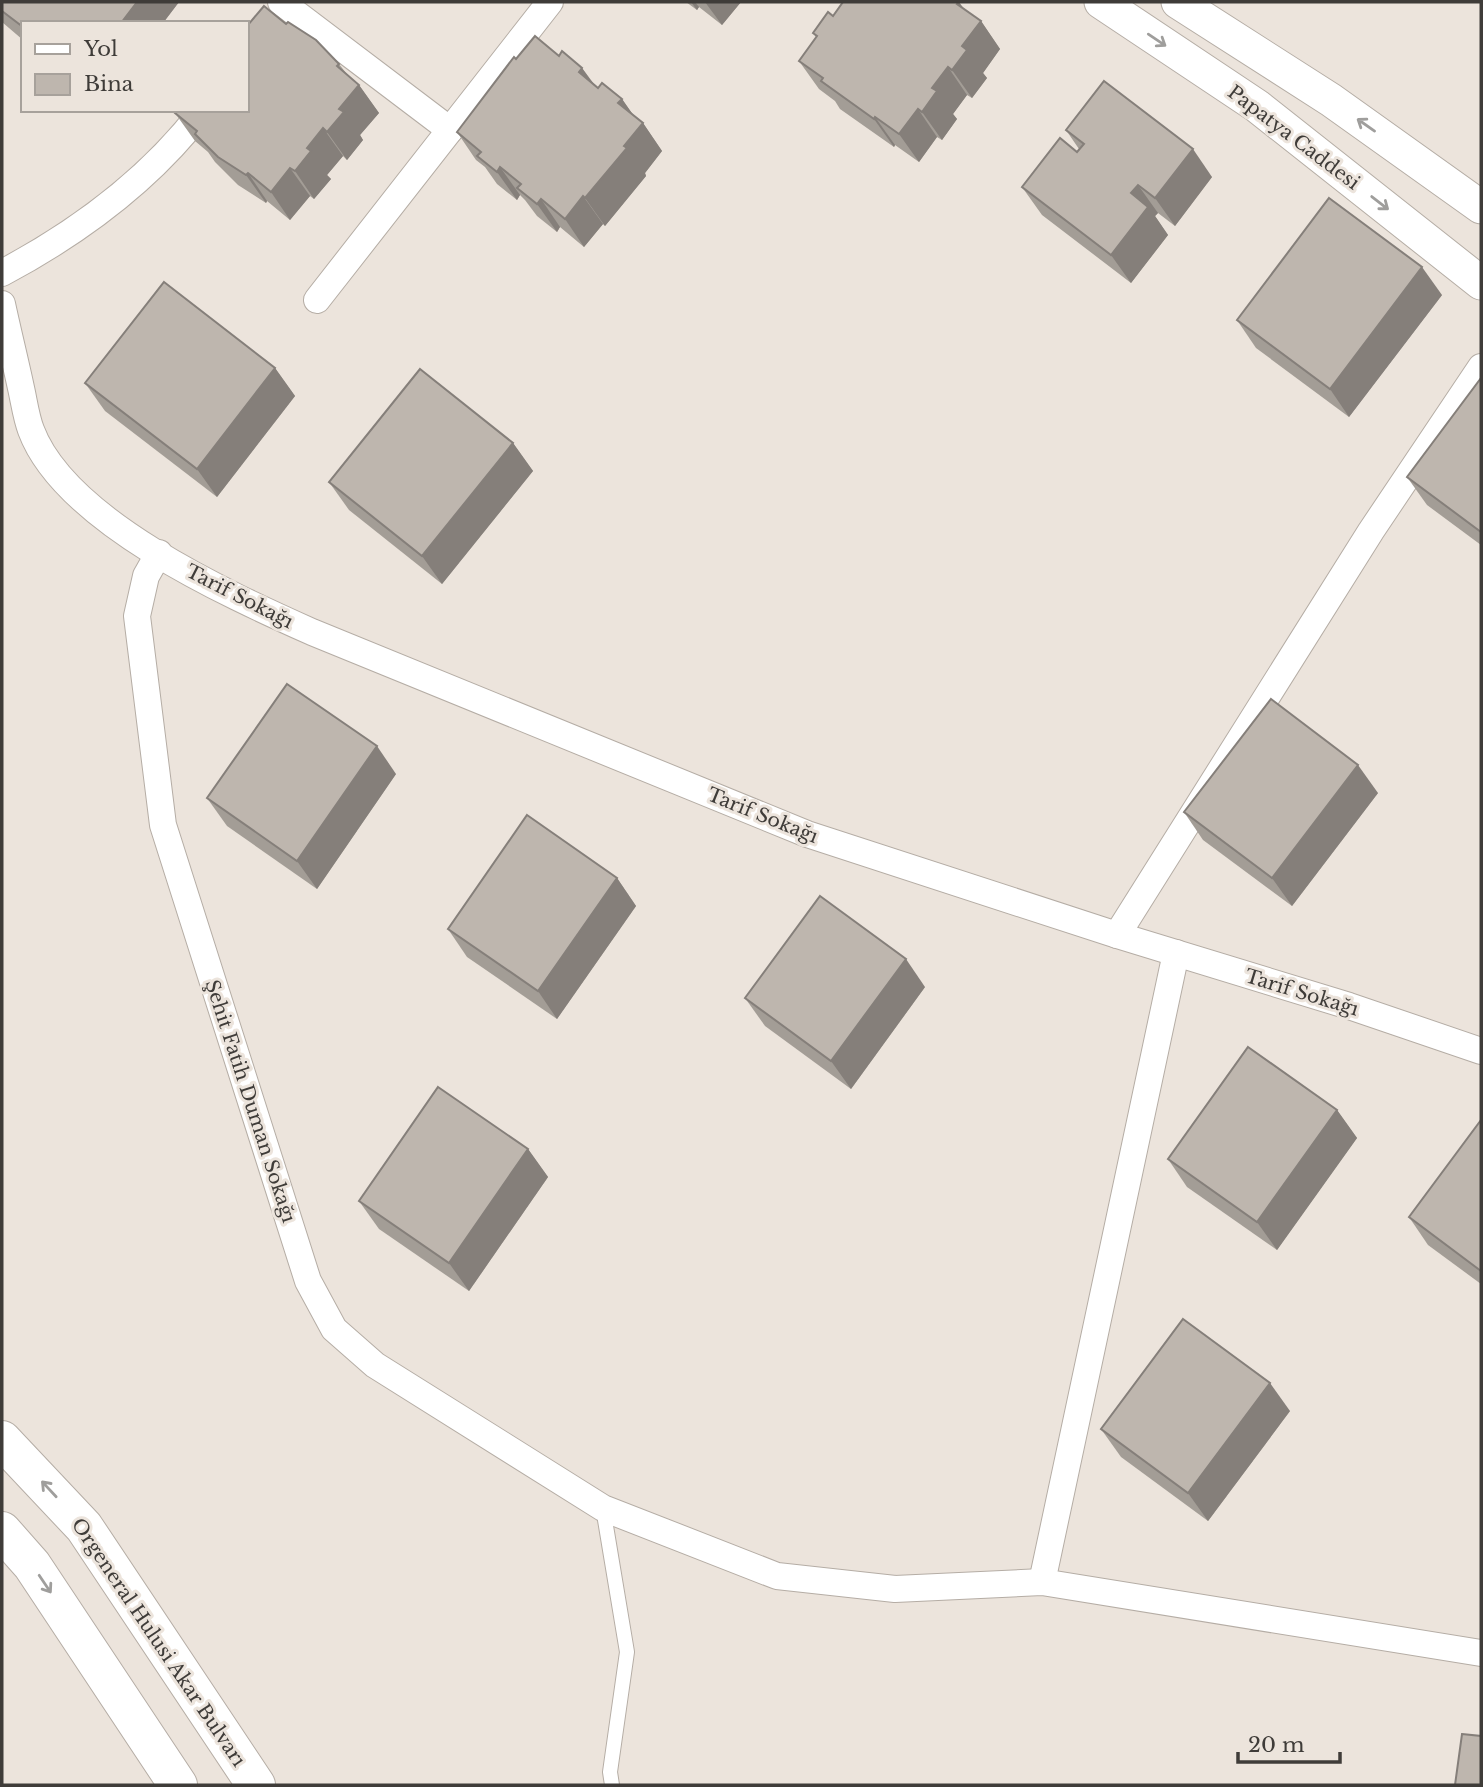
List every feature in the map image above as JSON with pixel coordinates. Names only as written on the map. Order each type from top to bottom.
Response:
[{"type":"main road","name":"Orgeneral Hulusi Akar Bulvarı","points":[[2,1440],[84,1527],[256,1785]]},
{"type":"main road","points":[[2,1531],[32,1565],[178,1785]]},
{"type":"street","points":[[317,300],[550,2]]},
{"type":"street","name":"Papatya Caddesi","points":[[1101,2],[1257,106],[1481,283]]},
{"type":"street","points":[[1178,2],[1331,100],[1481,207]]},
{"type":"street","points":[[276,8],[450,130]]},
{"type":"street","points":[[2,273],[78,229],[116,200],[155,165],[201,112]]},
{"type":"street","name":"Tarif Sokağı","points":[[2,304],[31,429],[45,456],[79,498],[159,553],[255,606],[312,632],[807,834],[1117,935],[1349,1006],[1481,1051]]},
{"type":"street","points":[[1117,935],[1371,531],[1481,367]]},
{"type":"street","name":"Şehit Fatih Duman Sokağı","points":[[159,553],[146,576],[137,616],[163,825],[308,1281],[334,1329],[375,1365],[603,1508],[777,1576],[895,1589],[1042,1582],[1481,1653]]},
{"type":"street","points":[[1042,1582],[1176,953]]},
{"type":"lane","points":[[603,1508],[627,1653],[610,1772],[612,1785]]},
{"type":"building","points":[[2,2],[137,2],[123,21],[21,21],[21,25],[2,11]]},
{"type":"building","points":[[843,2],[959,2],[957,4],[981,21],[962,46],[967,50],[952,70],[948,67],[932,88],[937,91],[922,112],[918,109],[899,134],[821,81],[823,78],[799,61],[817,36],[813,33],[828,12],[833,16]]},
{"type":"building","points":[[264,6],[286,24],[288,22],[316,40],[339,64],[337,66],[359,85],[339,109],[344,112],[327,132],[323,128],[307,148],[311,151],[295,171],[290,168],[271,192],[248,173],[246,175],[218,157],[195,134],[197,131],[175,113],[248,112],[248,25]]},
{"type":"building","points":[[535,36],[559,56],[562,51],[582,68],[579,72],[598,88],[602,83],[622,99],[618,103],[643,123],[624,146],[627,148],[565,219],[541,199],[537,204],[517,188],[521,184],[500,167],[497,172],[477,156],[481,152],[457,132],[514,57],[516,59]]},
{"type":"building","points":[[1104,81],[1193,149],[1155,198],[1138,185],[1131,193],[1148,207],[1111,255],[1022,187],[1060,138],[1077,152],[1084,144],[1066,130]]},
{"type":"building","points":[[1329,198],[1422,267],[1330,389],[1237,320]]},
{"type":"building","points":[[164,282],[275,368],[197,469],[85,383]]},
{"type":"building","points":[[420,369],[513,443],[422,556],[329,482]]},
{"type":"building","points":[[1481,378],[1481,532],[1407,477]]},
{"type":"building","points":[[287,684],[377,746],[297,861],[207,798]]},
{"type":"building","points":[[1271,699],[1358,765],[1272,878],[1184,812]]},
{"type":"building","points":[[527,815],[617,878],[538,991],[448,929]]},
{"type":"building","points":[[820,896],[906,959],[831,1061],[745,998]]},
{"type":"building","points":[[1248,1047],[1337,1110],[1257,1222],[1168,1159]]},
{"type":"building","points":[[438,1087],[528,1149],[449,1263],[359,1201]]},
{"type":"building","points":[[1481,1120],[1481,1271],[1409,1217]]},
{"type":"building","points":[[1183,1319],[1270,1383],[1188,1493],[1101,1429]]},
{"type":"building","points":[[1462,1734],[1481,1736],[1481,1785],[1455,1785]]}]
